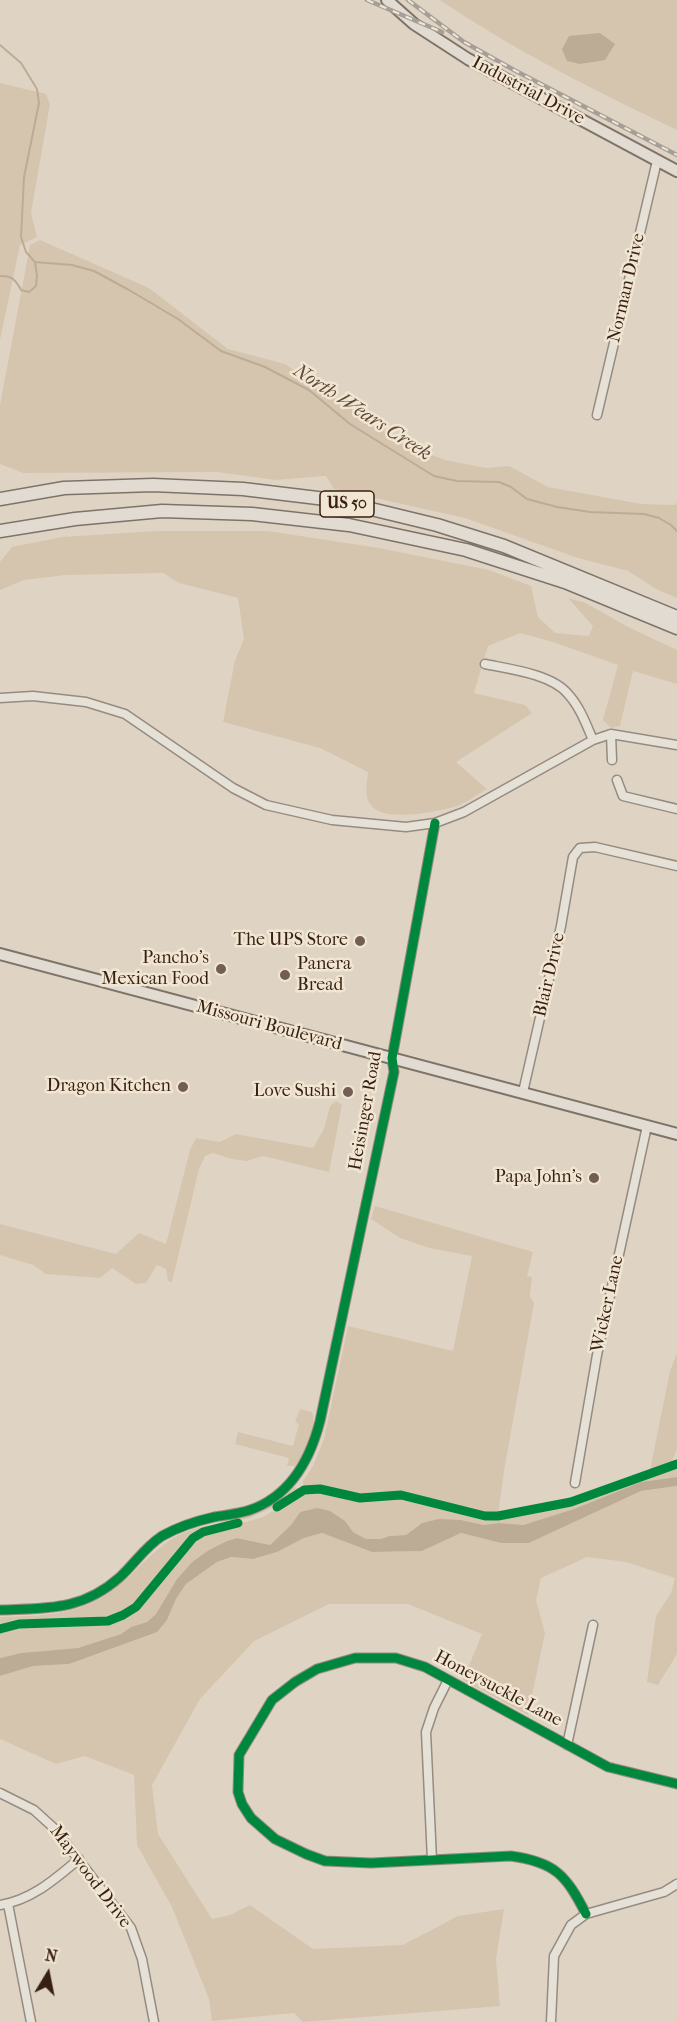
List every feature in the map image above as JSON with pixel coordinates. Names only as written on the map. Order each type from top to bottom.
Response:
[{"type":"highway","name":"US 50","points":[[0,499],[64,488],[153,485],[243,489],[334,500],[437,525],[504,546],[676,625]]},
{"type":"highway","name":"US 50","points":[[0,531],[75,519],[162,511],[252,514],[350,525],[466,550],[565,582],[676,625]]},
{"type":"main road","name":"Industrial Drive","points":[[387,0],[414,24],[468,59],[677,171]]},
{"type":"main road","name":"Missouri Boulevard","points":[[0,954],[677,1134]]},
{"type":"street","name":"Norman Drive","points":[[597,415],[657,161]]},
{"type":"street","points":[[485,663],[538,676],[568,692],[581,712],[592,740]]},
{"type":"street","points":[[0,698],[33,696],[86,702],[125,714],[233,788],[266,805],[332,820],[406,827],[435,823],[464,812],[592,740],[611,734],[677,745]]},
{"type":"street","points":[[611,734],[612,760]]},
{"type":"street","points":[[617,780],[623,796],[677,809]]},
{"type":"street","name":"Heisinger Road","points":[[0,1610],[59,1608],[86,1599],[112,1584],[141,1553],[161,1537],[194,1522],[250,1510],[266,1502],[293,1481],[309,1456],[316,1439],[324,1403],[394,1072],[392,1058],[435,823]]},
{"type":"street","name":"Blair Drive","points":[[523,1092],[561,926],[573,857],[580,848],[595,847],[677,866]]},
{"type":"street","name":"Wicker Lane","points":[[575,1483],[597,1355],[647,1126]]},
{"type":"street","points":[[567,1745],[593,1625]]},
{"type":"street","name":"Honeysuckle Lane","points":[[586,1914],[574,1890],[560,1873],[534,1859],[511,1856],[371,1863],[325,1861],[275,1839],[251,1818],[242,1804],[238,1792],[239,1755],[273,1700],[316,1669],[355,1658],[396,1658],[425,1667],[608,1767],[677,1784]]},
{"type":"street","points":[[432,1860],[426,1732],[434,1708],[448,1680]]},
{"type":"street","name":"Maywood Drive","points":[[0,1793],[34,1810],[55,1829],[131,1928],[142,1959],[154,2022]]},
{"type":"street","points":[[31,2022],[4,1905],[25,1898],[43,1888],[79,1859]]},
{"type":"street","points":[[551,2022],[554,1956],[571,1925],[586,1914],[664,1892],[677,1884]]},
{"type":"shaded area","points":[[440,0],[677,0],[677,130],[527,53]]},
{"type":"shaded area","points":[[600,33],[615,44],[605,60],[580,64],[567,61],[562,49],[569,36]]},
{"type":"shaded area","points":[[0,83],[46,94],[50,104],[31,213],[37,237],[20,245],[0,340]]},
{"type":"shaded area","points":[[40,240],[149,288],[228,349],[285,364],[403,444],[445,460],[486,468],[509,466],[548,487],[641,504],[675,505],[677,502],[677,598],[656,589],[628,571],[578,558],[465,518],[334,489],[326,476],[276,480],[217,472],[23,473],[0,464],[0,405],[30,245]]},
{"type":"shaded area","points":[[157,531],[268,531],[379,548],[489,570],[531,586],[538,617],[555,633],[589,636],[593,626],[568,598],[586,603],[628,627],[677,650],[677,684],[633,671],[620,726],[611,728],[603,720],[618,665],[520,633],[488,646],[474,693],[525,705],[532,713],[456,762],[487,789],[462,804],[446,809],[397,815],[385,813],[376,810],[368,800],[366,789],[368,772],[320,748],[223,722],[235,660],[244,639],[238,598],[179,583],[163,573],[66,575],[24,580],[0,590],[0,562],[12,547],[62,537]]},
{"type":"shaded area","points":[[336,1101],[342,1105],[329,1172],[263,1156],[247,1161],[213,1153],[205,1156],[199,1169],[172,1282],[168,1281],[166,1269],[157,1265],[146,1283],[136,1284],[112,1268],[100,1278],[46,1274],[33,1265],[0,1255],[0,1224],[116,1254],[139,1233],[166,1244],[190,1150],[196,1138],[220,1142],[236,1134],[313,1148],[324,1129],[330,1106]]},
{"type":"shaded area","points":[[375,1206],[533,1252],[527,1276],[532,1277],[530,1296],[534,1303],[498,1516],[485,1516],[401,1495],[360,1498],[320,1489],[304,1490],[303,1481],[313,1466],[324,1439],[348,1326],[453,1351],[472,1256],[429,1248],[400,1238],[371,1219]]},
{"type":"shaded area","points":[[677,1353],[677,1449],[670,1465],[650,1470],[670,1371]]},
{"type":"shaded area","points":[[300,1409],[312,1412],[313,1425],[306,1448],[295,1466],[287,1466],[289,1458],[235,1444],[238,1432],[293,1446],[299,1424],[295,1422]]},
{"type":"shaded area","points":[[677,1468],[677,1477],[641,1482],[574,1509],[523,1525],[499,1523],[484,1525],[461,1520],[422,1523],[406,1535],[366,1539],[353,1532],[344,1521],[317,1508],[300,1512],[291,1525],[270,1545],[237,1538],[209,1550],[192,1562],[177,1579],[156,1614],[147,1622],[131,1627],[121,1634],[78,1648],[21,1653],[0,1658],[0,1631],[57,1623],[108,1623],[126,1616],[137,1608],[179,1558],[204,1534],[263,1517],[305,1492],[322,1492],[353,1501],[400,1499],[487,1521],[574,1506]]},
{"type":"shaded area","points":[[677,1477],[677,1486],[641,1491],[529,1543],[501,1543],[461,1533],[422,1551],[372,1552],[322,1533],[304,1538],[277,1552],[253,1559],[231,1557],[217,1562],[186,1584],[176,1599],[167,1620],[157,1632],[69,1664],[33,1666],[0,1676],[0,1658],[21,1653],[78,1648],[121,1634],[131,1627],[147,1622],[156,1614],[177,1579],[192,1562],[209,1550],[237,1538],[270,1545],[291,1525],[300,1512],[317,1508],[330,1511],[345,1521],[353,1532],[366,1539],[381,1539],[406,1535],[422,1523],[439,1519],[461,1520],[484,1525],[499,1523],[523,1525],[574,1509],[641,1482]]},
{"type":"shaded area","points":[[677,1486],[677,1654],[658,1685],[647,1682],[656,1616],[671,1593],[675,1578],[626,1562],[587,1557],[541,1578],[536,1600],[545,1633],[528,1715],[463,1680],[482,1634],[408,1604],[329,1604],[254,1641],[200,1699],[152,1785],[158,1834],[212,1919],[230,1915],[250,1905],[313,1949],[403,1945],[458,1916],[504,1909],[496,1959],[500,2006],[303,2022],[294,2013],[212,2021],[209,1999],[172,1907],[137,1845],[134,1775],[85,1756],[56,1764],[0,1739],[0,1676],[33,1666],[69,1664],[167,1620],[176,1599],[186,1584],[217,1562],[231,1557],[253,1559],[277,1552],[304,1538],[322,1533],[372,1552],[422,1551],[461,1533],[501,1543],[529,1543],[641,1491]]},
{"type":"shaded area","points":[[295,1487],[301,1490],[273,1507],[250,1518],[209,1527],[193,1536],[134,1606],[110,1619],[19,1622],[0,1627],[0,1617],[64,1612],[93,1602],[120,1584],[157,1550],[174,1538],[192,1530],[260,1512]]},
{"type":"waterway","name":"North Wears Creek","points":[[0,45],[21,63],[37,89],[39,103],[24,177],[21,237],[26,252],[35,262],[72,265],[94,271],[178,319],[221,351],[265,367],[309,390],[350,424],[434,476],[457,481],[499,482],[511,487],[527,499],[557,507],[590,512],[644,514],[659,518],[677,531]]},
{"type":"waterway","points":[[0,276],[10,277],[21,290],[29,292],[36,286],[35,262]]},
{"type":"railway","points":[[367,0],[442,32]]},
{"type":"railway","points":[[408,0],[464,42],[677,155]]},
{"type":"cycle path","points":[[0,1610],[63,1606],[92,1596],[120,1577],[145,1550],[162,1536],[194,1522],[246,1511],[264,1504],[287,1486],[304,1463],[320,1421],[394,1072],[392,1058],[435,823]]},
{"type":"cycle path","points":[[277,1507],[304,1490],[320,1489],[360,1498],[401,1495],[485,1516],[498,1516],[571,1502],[677,1464]]},
{"type":"cycle path","points":[[0,1629],[19,1624],[108,1621],[123,1615],[136,1607],[193,1538],[203,1532],[238,1523]]},
{"type":"cycle path","points":[[586,1914],[572,1889],[558,1873],[538,1862],[526,1859],[511,1856],[371,1863],[325,1861],[306,1854],[275,1839],[251,1818],[238,1792],[239,1755],[272,1700],[295,1682],[317,1669],[355,1658],[396,1658],[425,1667],[608,1767],[677,1784]]},
{"type":"place","name":"The UPS Store","points":[[360,941]]},
{"type":"place","name":"Pancho's Mexican Food","points":[[221,969]]},
{"type":"place","name":"Panera Bread","points":[[285,975]]},
{"type":"place","name":"Dragon Kitchen","points":[[183,1087]]},
{"type":"place","name":"Love Sushi","points":[[348,1092]]},
{"type":"place","name":"Papa John's","points":[[594,1178]]}]
